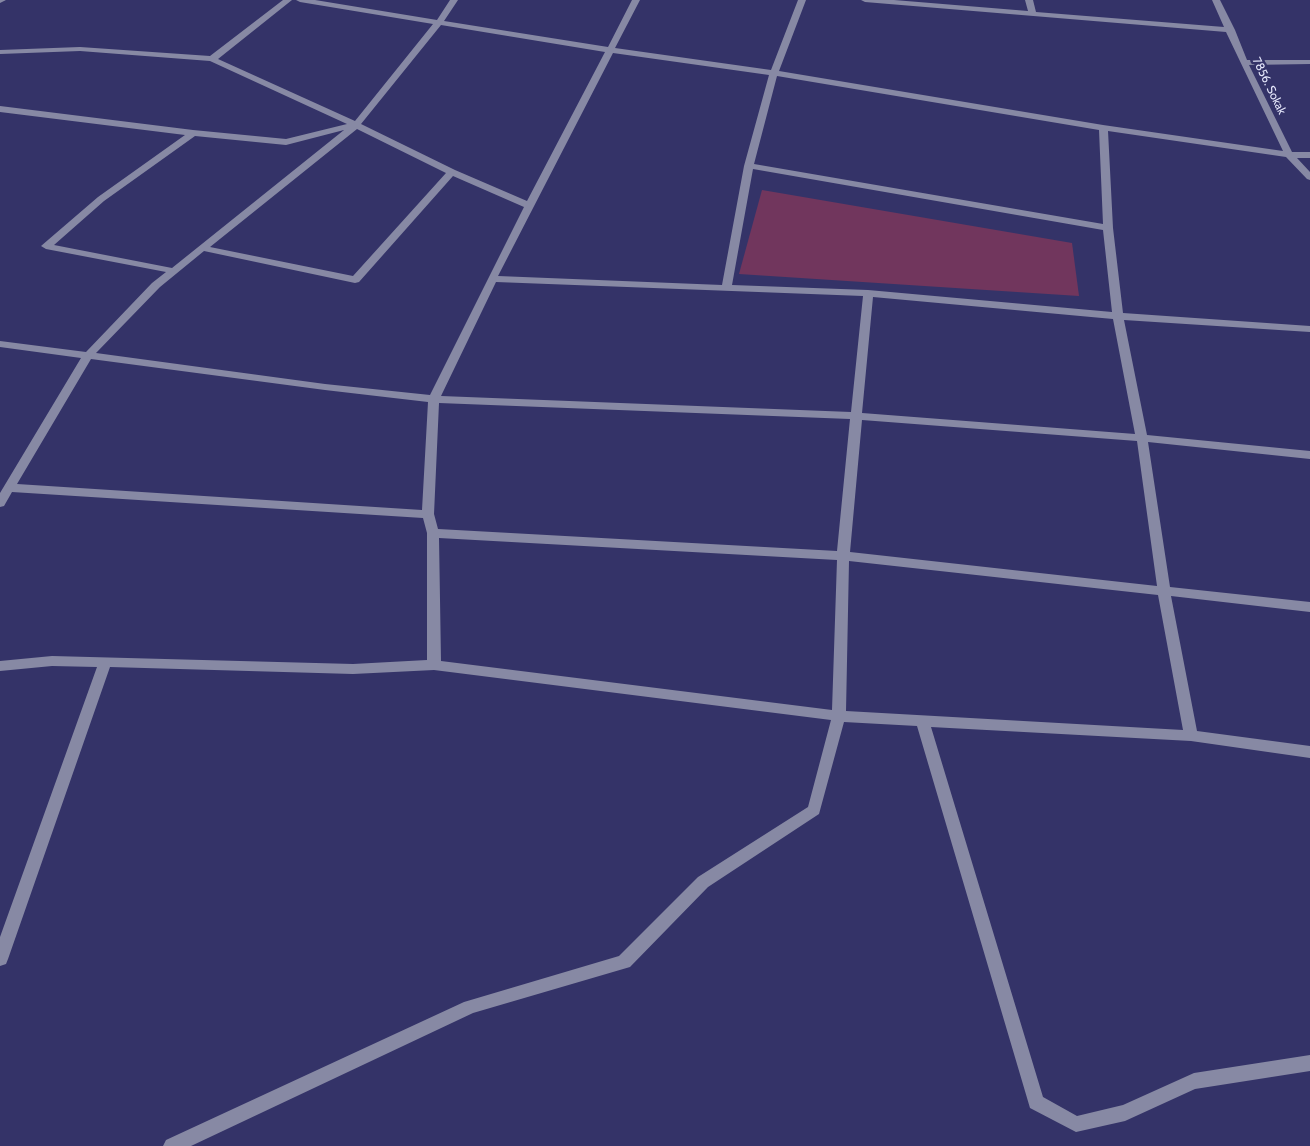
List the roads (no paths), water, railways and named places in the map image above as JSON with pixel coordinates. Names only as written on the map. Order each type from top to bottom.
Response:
[{"type":"street","points":[[212,59],[288,0]]},
{"type":"street","points":[[300,0],[611,50],[774,73],[1103,128],[1289,155],[1310,155]]},
{"type":"street","points":[[0,503],[88,356],[156,285],[356,125],[439,22],[454,0]]},
{"type":"street","points":[[434,665],[433,533],[428,514],[434,400],[492,279],[636,0]]},
{"type":"street","points":[[726,288],[749,166],[774,73],[802,0]]},
{"type":"street","points":[[865,0],[1231,30]]},
{"type":"street","points":[[1029,0],[1033,14]]},
{"type":"street","name":"7856. Sokak","points":[[1216,0],[1231,30],[1244,63],[1289,155],[1310,177]]},
{"type":"street","points":[[0,52],[80,49],[212,59],[356,125],[452,172],[530,206]]},
{"type":"street","points":[[1244,63],[1310,62]]},
{"type":"street","points":[[0,109],[194,133],[286,142],[356,125]]},
{"type":"street","points":[[1103,128],[1108,228],[1118,316],[1142,438],[1164,592],[1191,736]]},
{"type":"street","points":[[174,271],[46,246],[101,199],[194,133]]},
{"type":"street","points":[[749,166],[1108,228]]},
{"type":"street","points":[[202,248],[356,280],[452,172]]},
{"type":"street","points":[[492,279],[868,293],[1118,316],[1310,330]]},
{"type":"street","points":[[172,1146],[470,1007],[624,962],[703,882],[814,810],[839,716],[843,556],[868,293]]},
{"type":"street","points":[[0,344],[325,388],[434,400],[855,416],[1142,438],[1310,455]]},
{"type":"street","points":[[10,488],[428,514]]},
{"type":"street","points":[[433,533],[843,556],[1310,607]]},
{"type":"street","points":[[0,666],[52,661],[353,669],[434,665],[839,716],[1191,736],[1310,752]]},
{"type":"street","points":[[0,959],[104,663]]},
{"type":"street","points":[[922,720],[1036,1102],[1076,1124],[1125,1113],[1194,1081],[1310,1063]]}]
